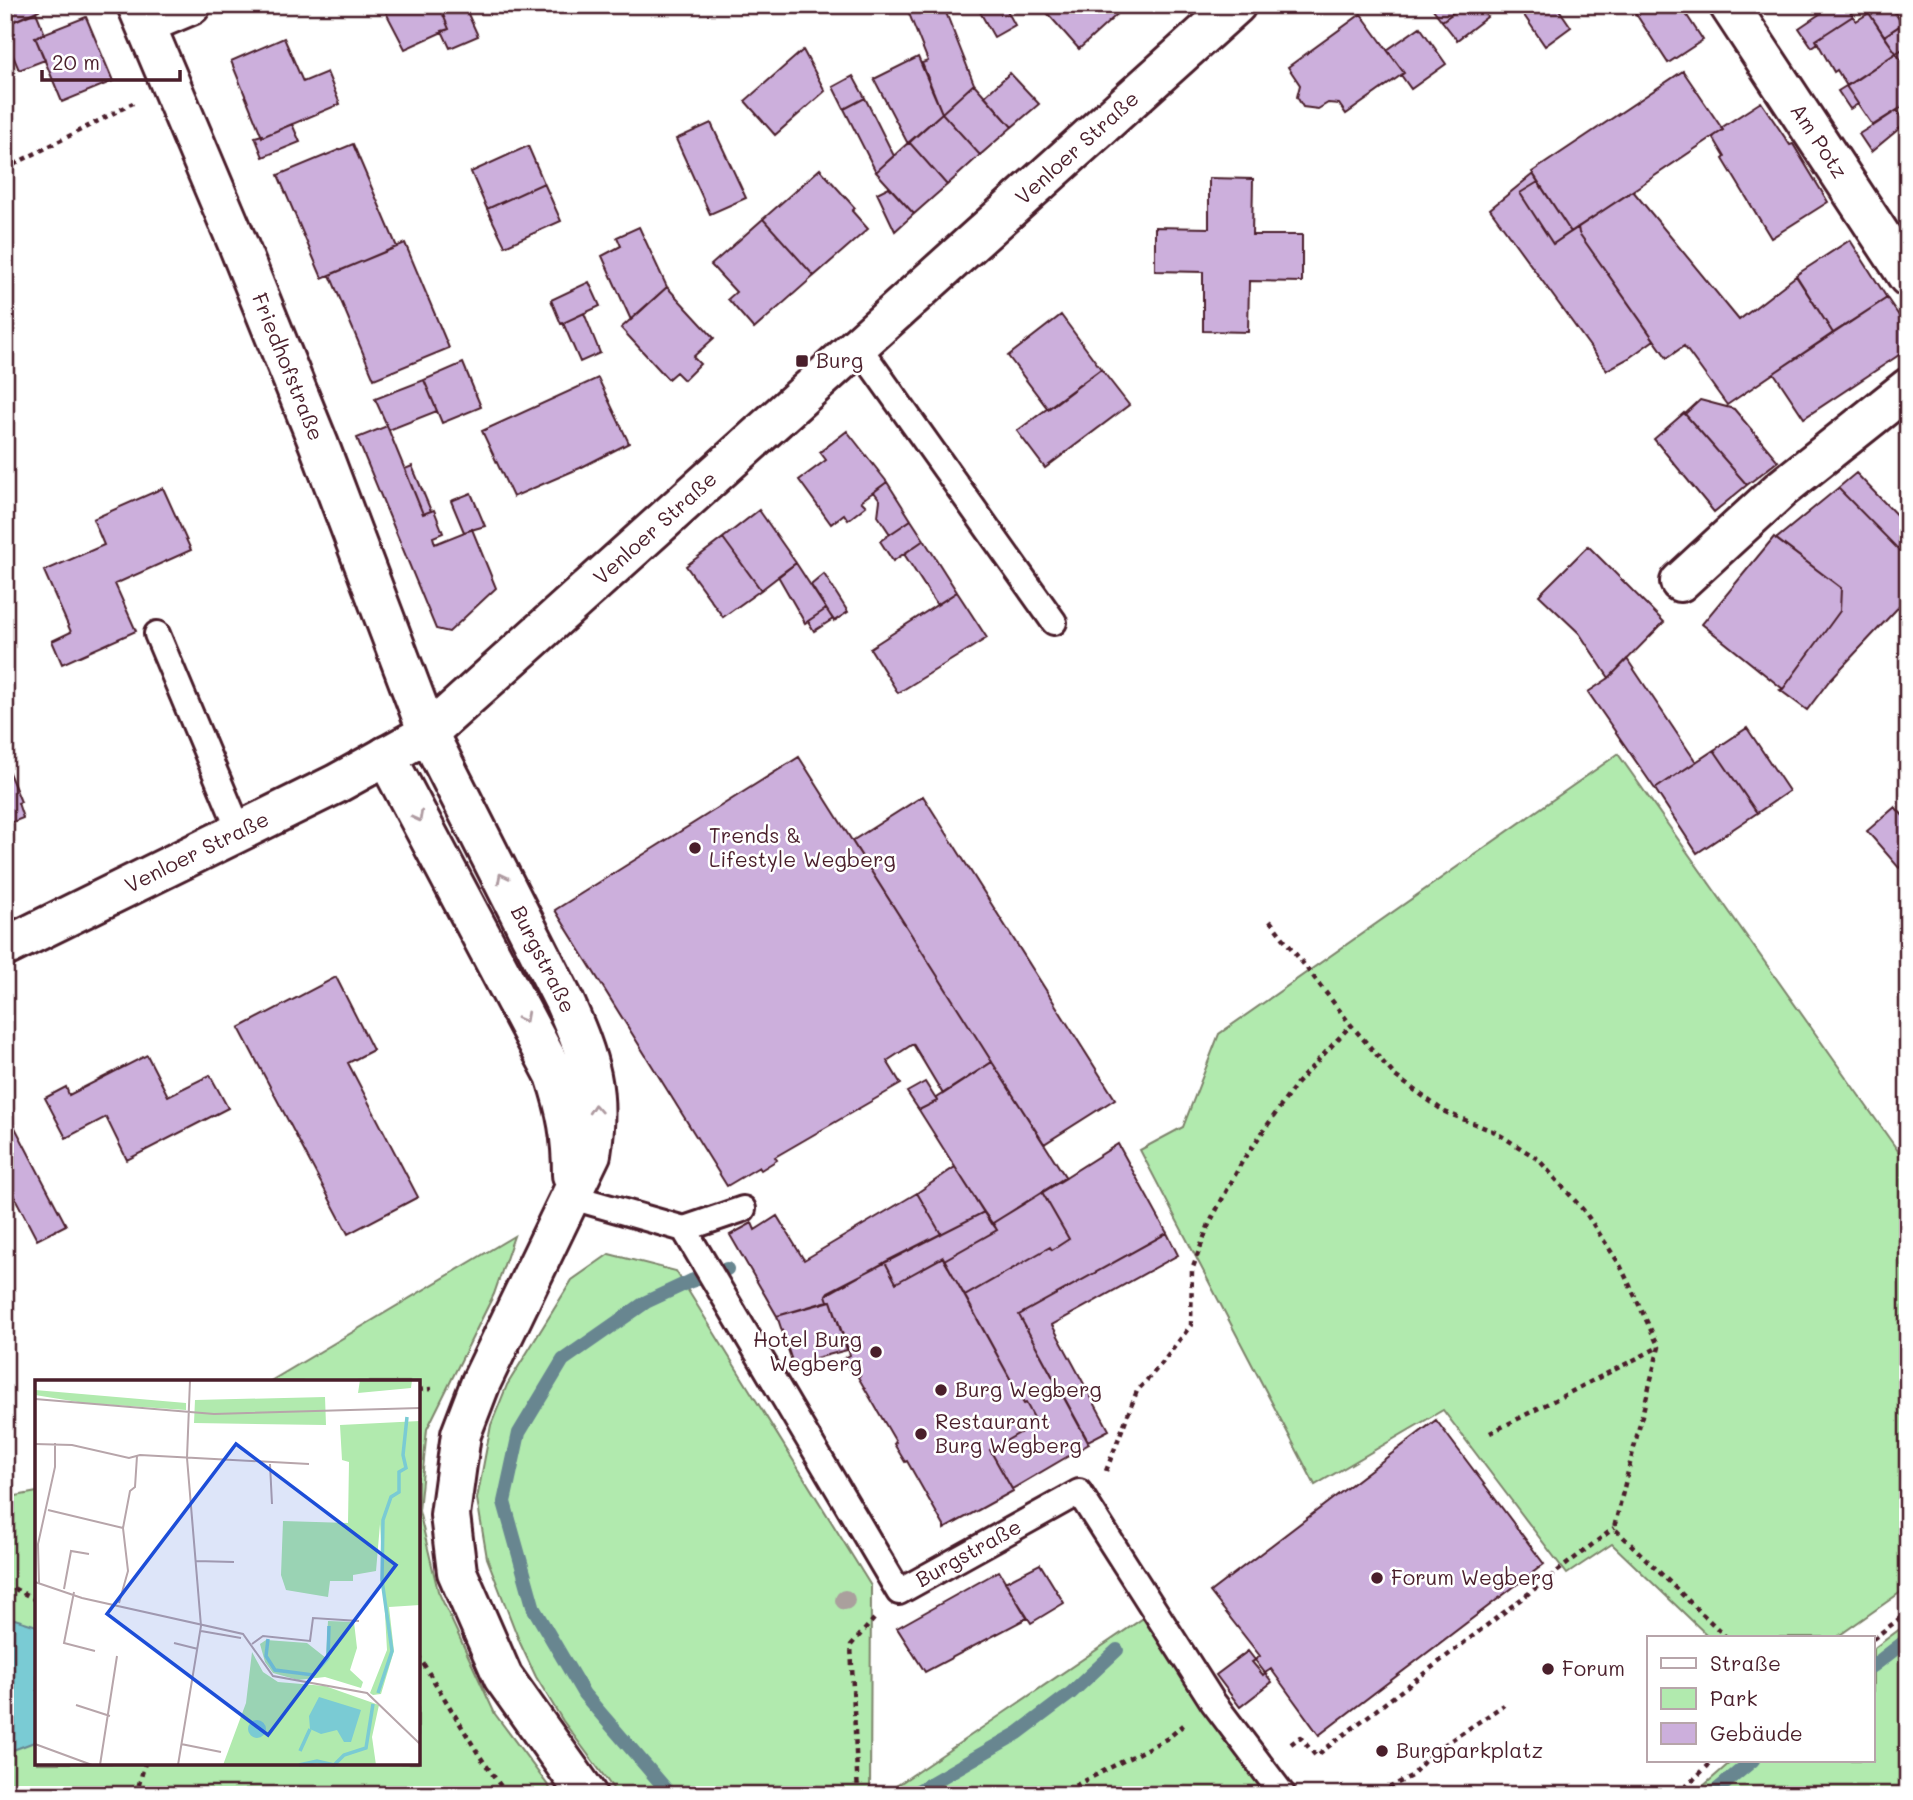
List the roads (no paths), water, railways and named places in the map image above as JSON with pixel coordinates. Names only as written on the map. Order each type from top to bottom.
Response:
[{"type":"street","points":[[141,15],[191,5]]},
{"type":"street","name":"Venloer Straße","points":[[5,947],[240,832],[428,733],[1236,5]]},
{"type":"street","name":"Am Potz","points":[[1729,5],[1908,277]]},
{"type":"street","name":"Friedhofstraße","points":[[141,15],[319,445],[428,733]]},
{"type":"street","points":[[1680,582],[1781,489],[1908,388]]},
{"type":"street","name":"Burgstraße","points":[[428,733],[565,1003],[582,1041],[593,1078],[596,1122],[591,1154],[481,1382],[461,1434],[450,1515],[457,1573],[503,1676],[587,1795]]},
{"type":"street","name":"Burgstraße","points":[[386,757],[555,1075],[567,1111],[572,1197]]},
{"type":"lane","points":[[858,346],[1054,622]]},
{"type":"lane","points":[[157,634],[240,832]]},
{"type":"lane","points":[[572,1197],[684,1230],[743,1209]]},
{"type":"lane","name":"Burgstraße","points":[[684,1230],[899,1592],[1079,1492],[1213,1702],[1283,1795]]},
{"type":"water","points":[[5,1616],[35,1625],[35,1742],[5,1753]]},
{"type":"waterway","points":[[671,1795],[584,1694],[534,1609],[504,1502],[519,1433],[563,1360],[646,1302],[691,1281],[727,1269]]},
{"type":"waterway","points":[[1874,1665],[1908,1639]]},
{"type":"waterway","points":[[911,1795],[1018,1733],[1071,1693],[1117,1650]]},
{"type":"waterway","points":[[1711,1795],[1751,1762]]},
{"type":"place","name":"Burg","points":[[802,361]]},
{"type":"place","name":"Trends & Lifestyle Wegberg","points":[[695,848]]},
{"type":"place","name":"Hotel Burg Wegberg","points":[[876,1352]]},
{"type":"place","name":"Burg Wegberg","points":[[941,1390]]},
{"type":"place","name":"Restaurant Burg Wegberg","points":[[921,1434]]},
{"type":"place","name":"Forum Wegberg","points":[[1377,1578]]},
{"type":"place","name":"Forum","points":[[1548,1669]]},
{"type":"place","name":"Burgparkplatz","points":[[1382,1751]]}]
